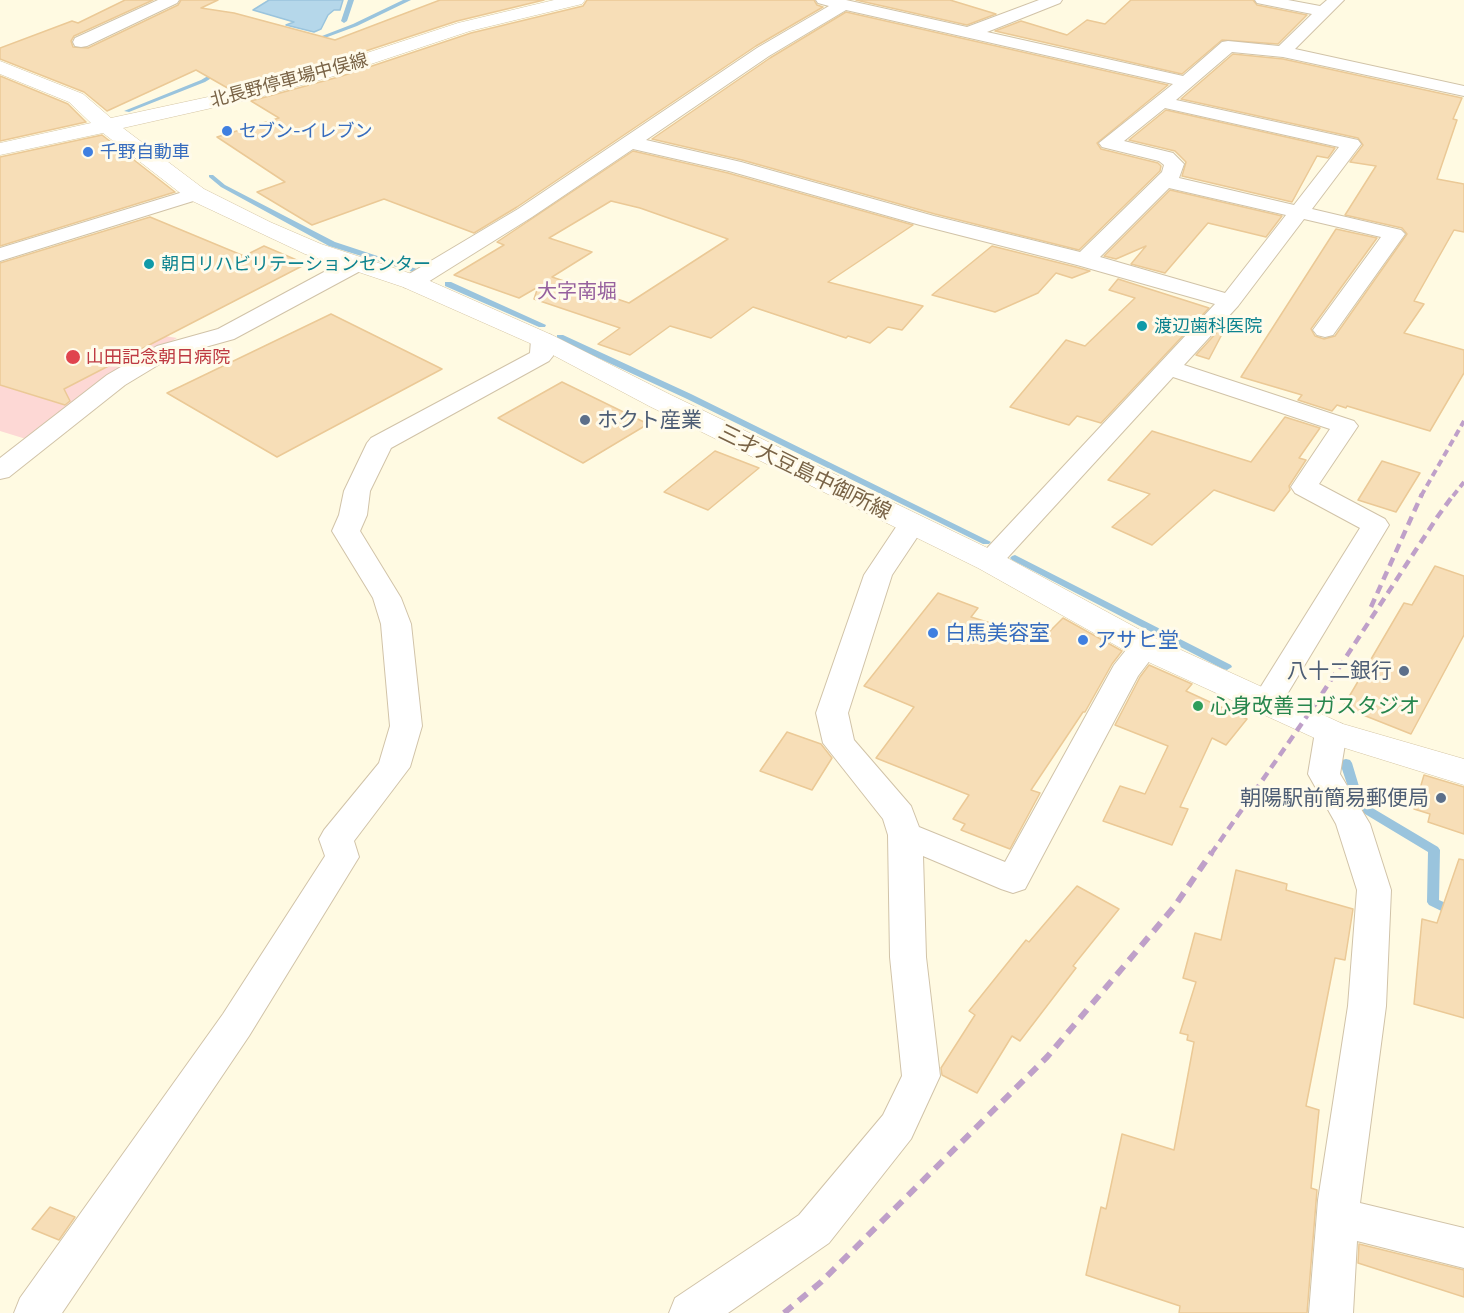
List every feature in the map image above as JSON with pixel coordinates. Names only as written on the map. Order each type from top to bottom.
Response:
[{"type":"main road","name":"北長野停車場中俣線","points":[[0,149],[249,94],[334,70],[464,27],[576,0]]},
{"type":"main road","name":"三才大豆島中御所線","points":[[0,68],[76,98],[107,126],[196,194],[272,231],[356,264],[412,282],[543,340],[659,400],[989,561],[1145,647],[1266,704],[1331,732],[1464,772]]},
{"type":"street","points":[[81,42],[171,0]]},
{"type":"street","points":[[824,0],[1186,82]]},
{"type":"street","points":[[968,33],[1054,0]]},
{"type":"street","points":[[1263,0],[1330,6]]},
{"type":"street","points":[[412,282],[525,213],[763,52],[842,5]]},
{"type":"street","points":[[1283,52],[1330,6]]},
{"type":"street","points":[[1085,260],[1172,174],[1174,164],[1167,157],[1109,143],[1228,46],[1283,52],[1464,92]]},
{"type":"street","points":[[989,561],[1230,301],[1351,144],[1161,102]]},
{"type":"street","points":[[629,142],[734,166],[927,221],[1085,260],[1230,301]]},
{"type":"street","points":[[1165,181],[1394,234],[1325,330]]},
{"type":"street","points":[[0,255],[196,194]]},
{"type":"street","points":[[0,471],[116,380],[165,351],[226,334],[356,264]]},
{"type":"street","points":[[36,1313],[236,1024],[336,867],[342,857],[336,839],[394,767],[406,726],[396,624],[387,598],[346,531],[353,515],[357,491],[380,443],[541,356],[543,340]]},
{"type":"street","points":[[1167,367],[1345,426],[1304,486],[1375,525],[1266,704]]},
{"type":"street","points":[[691,1313],[814,1229],[897,1127],[921,1076],[908,957],[905,835],[899,815],[839,743],[832,714],[878,576],[912,524]]},
{"type":"street","points":[[905,835],[1013,880],[1125,672],[1145,647]]},
{"type":"street","points":[[1331,732],[1324,774],[1353,824],[1374,890],[1367,1006],[1338,1217],[1331,1313]]},
{"type":"street","points":[[1338,1217],[1464,1248]]},
{"type":"shaded area","name":"山田記念朝日病院","points":[[0,296],[177,338],[113,376],[26,439],[0,431]]},
{"type":"water","points":[[269,0],[343,0],[340,10],[334,10],[328,15],[321,29],[314,32],[286,25],[294,22],[253,10]]},
{"type":"building","points":[[125,0],[153,0],[74,36],[71,41],[73,47],[88,48],[178,5],[181,0],[218,0],[201,8],[234,13],[335,40],[440,0],[544,0],[457,21],[326,64],[231,90],[196,70],[107,111],[84,92],[0,59],[0,48],[72,21],[78,23]]},
{"type":"building","points":[[587,0],[814,0],[817,5],[823,7],[756,46],[517,207],[474,233],[384,199],[312,225],[257,192],[285,182],[217,137],[279,118],[251,101],[342,76],[471,33],[583,6]]},
{"type":"building","points":[[856,0],[950,0],[996,14],[967,25]]},
{"type":"building","points":[[1131,0],[1253,0],[1257,5],[1307,15],[1278,44],[1222,40],[1182,74],[995,31],[1021,21],[1067,35],[1087,20],[1105,24]]},
{"type":"building","points":[[846,12],[1168,85],[1097,143],[1101,149],[1158,163],[1161,166],[1160,171],[1079,250],[935,214],[742,160],[652,139],[770,58]]},
{"type":"building","points":[[1233,54],[1283,59],[1462,98],[1453,119],[1457,120],[1437,179],[1464,184],[1464,232],[1454,230],[1414,301],[1424,304],[1404,333],[1464,350],[1464,373],[1430,431],[1347,406],[1346,408],[1337,405],[1332,411],[1298,400],[1302,395],[1241,377],[1336,229],[1377,238],[1311,329],[1315,336],[1324,339],[1335,336],[1407,234],[1402,228],[1345,215],[1376,166],[1350,162],[1363,145],[1358,138],[1181,99]]},
{"type":"building","points":[[0,76],[68,104],[86,122],[0,141]]},
{"type":"building","points":[[1166,110],[1335,148],[1328,158],[1317,156],[1292,202],[1182,176],[1186,162],[1175,151],[1129,140]]},
{"type":"building","points":[[102,135],[175,192],[0,246],[0,157]]},
{"type":"building","points":[[633,151],[728,173],[913,225],[828,282],[923,306],[902,330],[888,327],[870,343],[848,336],[846,338],[753,307],[711,338],[670,326],[630,355],[598,344],[620,328],[534,299],[538,287],[519,298],[454,275],[504,245],[497,242]],"holes":[[[611,201],[640,208],[728,239],[629,303],[552,277],[592,252],[549,238]]]},
{"type":"building","points":[[1170,190],[1282,216],[1266,237],[1208,223],[1165,273],[1131,264],[1146,246],[1116,259],[1104,256]]},
{"type":"building","points":[[150,217],[244,256],[264,246],[306,264],[64,389],[70,401],[65,405],[0,385],[0,263]]},
{"type":"building","points":[[992,246],[1090,271],[1072,278],[1056,273],[1038,293],[995,312],[932,295]]},
{"type":"building","points":[[1118,279],[1209,308],[1101,423],[1077,416],[1069,425],[1010,407],[1066,340],[1085,346],[1135,298],[1109,290]]},
{"type":"building","points":[[331,314],[442,369],[277,457],[167,393]]},
{"type":"building","points":[[1231,317],[1209,359],[1196,355]]},
{"type":"building","points":[[562,382],[648,424],[583,463],[498,418]]},
{"type":"building","points":[[1285,417],[1320,428],[1299,458],[1306,460],[1289,486],[1290,490],[1274,511],[1214,490],[1152,545],[1112,527],[1150,494],[1108,480],[1152,431],[1251,462]]},
{"type":"building","points":[[715,451],[759,468],[708,510],[664,492]]},
{"type":"building","points":[[1382,461],[1420,473],[1396,512],[1358,500]]},
{"type":"building","name":"八十二銀行","points":[[1435,566],[1464,576],[1464,635],[1411,734],[1343,707],[1404,603],[1412,605]]},
{"type":"building","points":[[938,593],[978,608],[971,617],[1042,639],[1063,618],[1122,651],[1112,664],[1085,712],[1031,790],[1040,793],[1010,849],[961,830],[965,824],[953,819],[969,795],[876,758],[914,707],[864,686]]},
{"type":"building","points":[[1149,665],[1192,684],[1186,691],[1247,719],[1226,745],[1212,738],[1180,807],[1188,809],[1172,845],[1103,821],[1120,786],[1145,794],[1168,746],[1115,725],[1140,677]]},
{"type":"building","points":[[787,732],[821,744],[832,758],[812,790],[760,771]]},
{"type":"building","name":"朝陽駅前簡易郵便局","points":[[1424,775],[1464,787],[1464,834],[1428,822],[1430,814],[1414,809]]},
{"type":"building","points":[[1459,859],[1464,860],[1464,1018],[1414,1004],[1422,919],[1437,923]]},
{"type":"building","points":[[1236,870],[1287,884],[1286,890],[1353,909],[1345,960],[1335,958],[1306,1106],[1319,1110],[1311,1188],[1317,1190],[1307,1313],[1179,1313],[1180,1306],[1086,1275],[1101,1207],[1106,1209],[1122,1134],[1174,1150],[1194,1042],[1187,1040],[1188,1035],[1180,1033],[1196,982],[1183,978],[1195,933],[1221,940]]},
{"type":"building","points":[[1077,886],[1119,909],[1073,966],[1076,968],[1020,1041],[1012,1036],[977,1093],[942,1075],[941,1068],[975,1015],[969,1011],[1026,940],[1029,942]]},
{"type":"building","points":[[50,1207],[75,1217],[59,1240],[32,1229]]},
{"type":"building","points":[[1359,1244],[1464,1270],[1464,1297],[1358,1263]]},
{"type":"waterway","points":[[344,21],[351,0]]},
{"type":"waterway","points":[[312,41],[355,25],[408,0]]},
{"type":"waterway","points":[[127,111],[203,81],[220,71]]},
{"type":"waterway","points":[[211,176],[223,186],[332,244],[416,270]]},
{"type":"waterway","points":[[448,284],[542,325]]},
{"type":"waterway","points":[[560,337],[688,396],[986,542]]},
{"type":"waterway","points":[[1015,558],[1227,667]]},
{"type":"waterway","points":[[1346,763],[1359,805],[1434,850],[1433,902],[1464,917]]},
{"type":"railway","points":[[1421,495],[1464,421]]},
{"type":"railway","points":[[1453,496],[1464,482]]},
{"type":"railway","points":[[1211,854],[1314,706],[1454,494]]},
{"type":"railway","points":[[1371,607],[1421,495]]},
{"type":"railway","points":[[784,1313],[821,1282],[1047,1057],[1174,907],[1212,852]]},
{"type":"place","name":"セブン-イレブン","points":[[227,131]]},
{"type":"place","name":"千野自動車","points":[[88,152]]},
{"type":"place","name":"朝日リハビリテーションセンター","points":[[149,264]]},
{"type":"place","name":"渡辺歯科医院","points":[[1142,326]]},
{"type":"place","name":"山田記念朝日病院","points":[[73,357]]},
{"type":"place","name":"ホクト産業","points":[[585,420]]},
{"type":"place","name":"白馬美容室","points":[[933,633]]},
{"type":"place","name":"アサヒ堂","points":[[1083,640]]},
{"type":"place","name":"八十二銀行","points":[[1404,671]]},
{"type":"place","name":"心身改善ヨガスタジオ","points":[[1198,706]]},
{"type":"place","name":"朝陽駅前簡易郵便局","points":[[1441,798]]},
{"type":"district","name":"大字南堀","points":[[577,291]]}]
